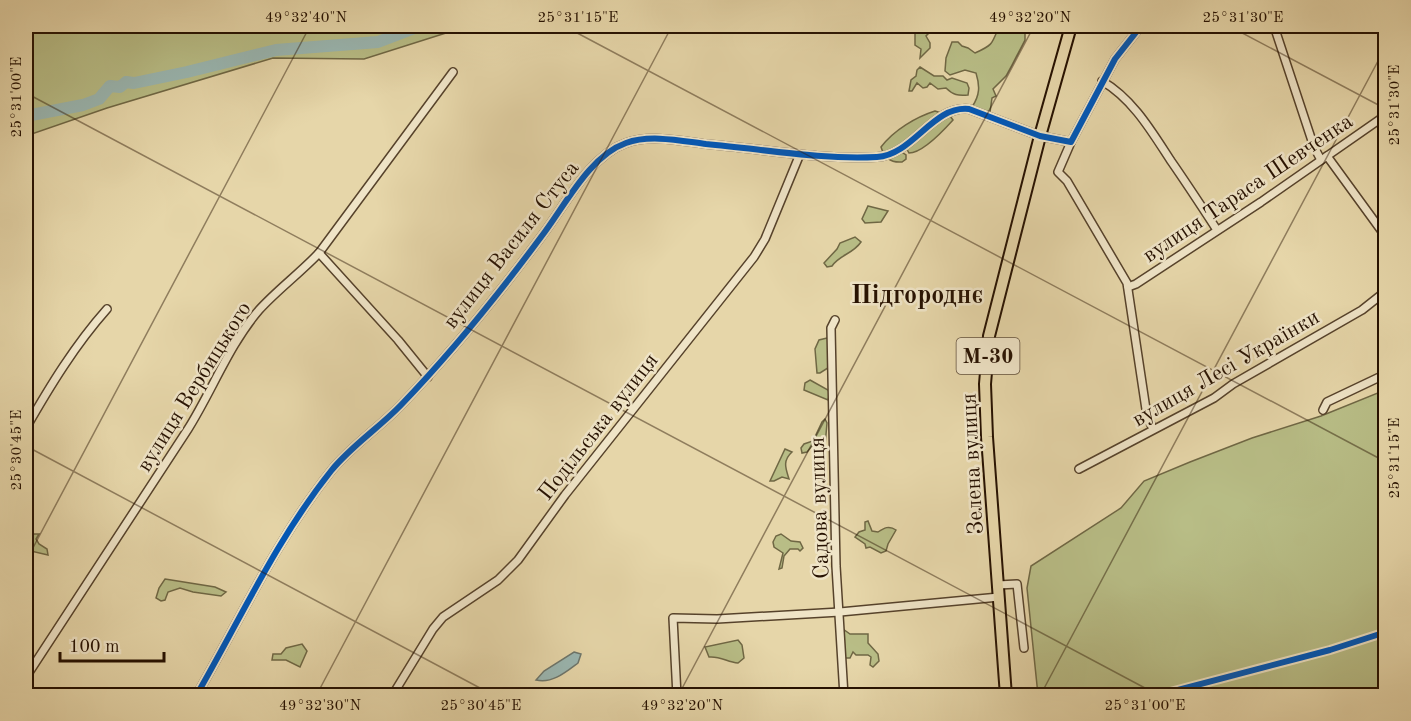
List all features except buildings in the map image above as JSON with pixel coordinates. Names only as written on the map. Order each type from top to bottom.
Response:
[{"type":"highway","name":"Зелена вулиця","points":[[1006,696],[987,437],[985,384],[989,336],[1040,136],[1071,26]]},
{"type":"street","points":[[1141,26],[1102,81],[1058,172],[1067,181],[1128,287],[1148,416],[1153,429]]},
{"type":"street","points":[[1274,26],[1314,147],[1386,237]]},
{"type":"street","name":"вулиця Вербицького","points":[[26,677],[194,420],[243,332],[259,310],[319,253],[453,72]]},
{"type":"street","points":[[1102,81],[1116,91],[1146,123],[1217,230]]},
{"type":"street","name":"вулиця Василя Стуса","points":[[196,696],[281,543],[332,470],[353,448],[398,409],[428,377],[517,270],[591,168],[607,152],[628,142],[653,140],[800,154],[881,156],[897,152],[946,114],[960,108],[969,109],[1040,136]]},
{"type":"street","name":"вулиця Тараса Шевченка","points":[[1128,287],[1217,230],[1386,115]]},
{"type":"street","points":[[1040,136],[1071,142]]},
{"type":"street","name":"Подільська вулиця","points":[[392,696],[433,629],[443,617],[498,580],[518,560],[565,495],[754,257],[765,239],[800,154]]},
{"type":"street","points":[[319,253],[398,340],[428,377]]},
{"type":"street","name":"вулиця Лесі Українки","points":[[1079,469],[1214,398],[1233,384],[1362,310],[1386,291]]},
{"type":"street","points":[[26,428],[48,389],[86,333],[107,309]]},
{"type":"street","name":"Садова вулиця","points":[[835,320],[831,328],[834,495],[844,696]]},
{"type":"street","points":[[1323,410],[1327,402],[1386,374]]},
{"type":"street","points":[[998,585],[1017,584],[1024,648]]},
{"type":"street","points":[[677,696],[673,618],[717,619],[840,612],[999,597]]},
{"type":"green space","points":[[26,26],[468,26],[364,59],[273,58],[107,108],[26,136]]},
{"type":"green space","points":[[915,26],[946,26],[946,31],[929,33],[926,36],[930,48],[920,58],[921,49],[915,45]]},
{"type":"green space","points":[[999,26],[1029,26],[1025,32],[1025,40],[1006,76],[993,89],[996,96],[992,98],[990,112],[972,107],[978,90],[976,73],[965,70],[950,75],[945,71],[946,58],[952,42],[958,42],[975,53],[989,46]]},
{"type":"green space","points":[[920,67],[934,76],[943,76],[947,80],[952,78],[967,83],[968,95],[956,95],[946,88],[938,89],[930,83],[923,88],[917,83],[912,91],[909,91],[911,80],[916,76]]},
{"type":"green space","points":[[935,111],[950,116],[953,120],[933,140],[909,153],[904,144],[901,144],[897,149],[906,155],[906,159],[902,162],[891,160],[884,154],[881,147],[892,135],[920,117]]},
{"type":"green space","points":[[868,206],[888,211],[881,222],[865,223],[862,219]]},
{"type":"green space","points":[[855,237],[861,242],[858,246],[838,259],[832,266],[827,267],[824,263],[840,243]]},
{"type":"green space","points":[[833,339],[831,366],[817,373],[815,349],[819,340]]},
{"type":"green space","points":[[810,380],[828,390],[830,393],[828,400],[804,390],[805,383]]},
{"type":"green space","points":[[1385,390],[1385,695],[1038,695],[1027,588],[1031,566],[1121,508],[1144,481],[1252,438],[1321,416]]},
{"type":"green space","points":[[825,419],[827,423],[825,446],[812,446],[807,452],[802,453],[801,448],[804,444],[813,441]]},
{"type":"green space","points":[[785,449],[792,452],[786,462],[789,479],[782,477],[770,481]]},
{"type":"green space","points":[[868,521],[872,531],[878,532],[889,527],[896,530],[886,551],[881,553],[870,547],[866,548],[865,544],[855,537],[859,532],[865,530],[865,522]]},
{"type":"green space","points":[[34,534],[39,534],[36,539],[47,549],[48,555],[31,551],[26,556],[26,540],[28,541]]},
{"type":"green space","points":[[781,534],[791,541],[800,542],[803,548],[800,551],[790,549],[784,556],[782,568],[779,569],[783,553],[774,547],[773,542],[776,536]]},
{"type":"green space","points":[[165,579],[215,587],[226,592],[221,596],[180,588],[168,592],[165,600],[161,601],[156,598]]},
{"type":"green space","points":[[843,629],[850,634],[868,634],[868,643],[878,654],[879,661],[873,667],[870,665],[871,657],[868,655],[856,655],[853,652],[850,658],[845,658]]},
{"type":"green space","points":[[738,640],[742,645],[744,658],[738,663],[709,657],[705,647]]},
{"type":"green space","points":[[302,644],[307,651],[300,667],[286,660],[272,660],[273,654],[281,654],[286,648]]},
{"type":"water","points":[[574,652],[581,654],[578,663],[569,670],[553,679],[536,680],[544,671]]},
{"type":"waterway","points":[[26,116],[83,105],[99,99],[110,86],[120,87],[126,82],[134,83],[187,72],[276,50],[378,42],[420,26]]},
{"type":"cycle path","points":[[196,696],[259,581],[311,497],[347,453],[401,405],[474,323],[550,225],[579,183],[600,159],[626,143],[645,139],[676,140],[813,156],[877,157],[902,148],[945,115],[956,110],[969,109],[1040,136],[1071,142],[1115,59],[1141,26]]},
{"type":"cycle path","points":[[1155,696],[1330,650],[1386,632]]},
{"type":"district","name":"Підгороднє","points":[[917,294]]}]
